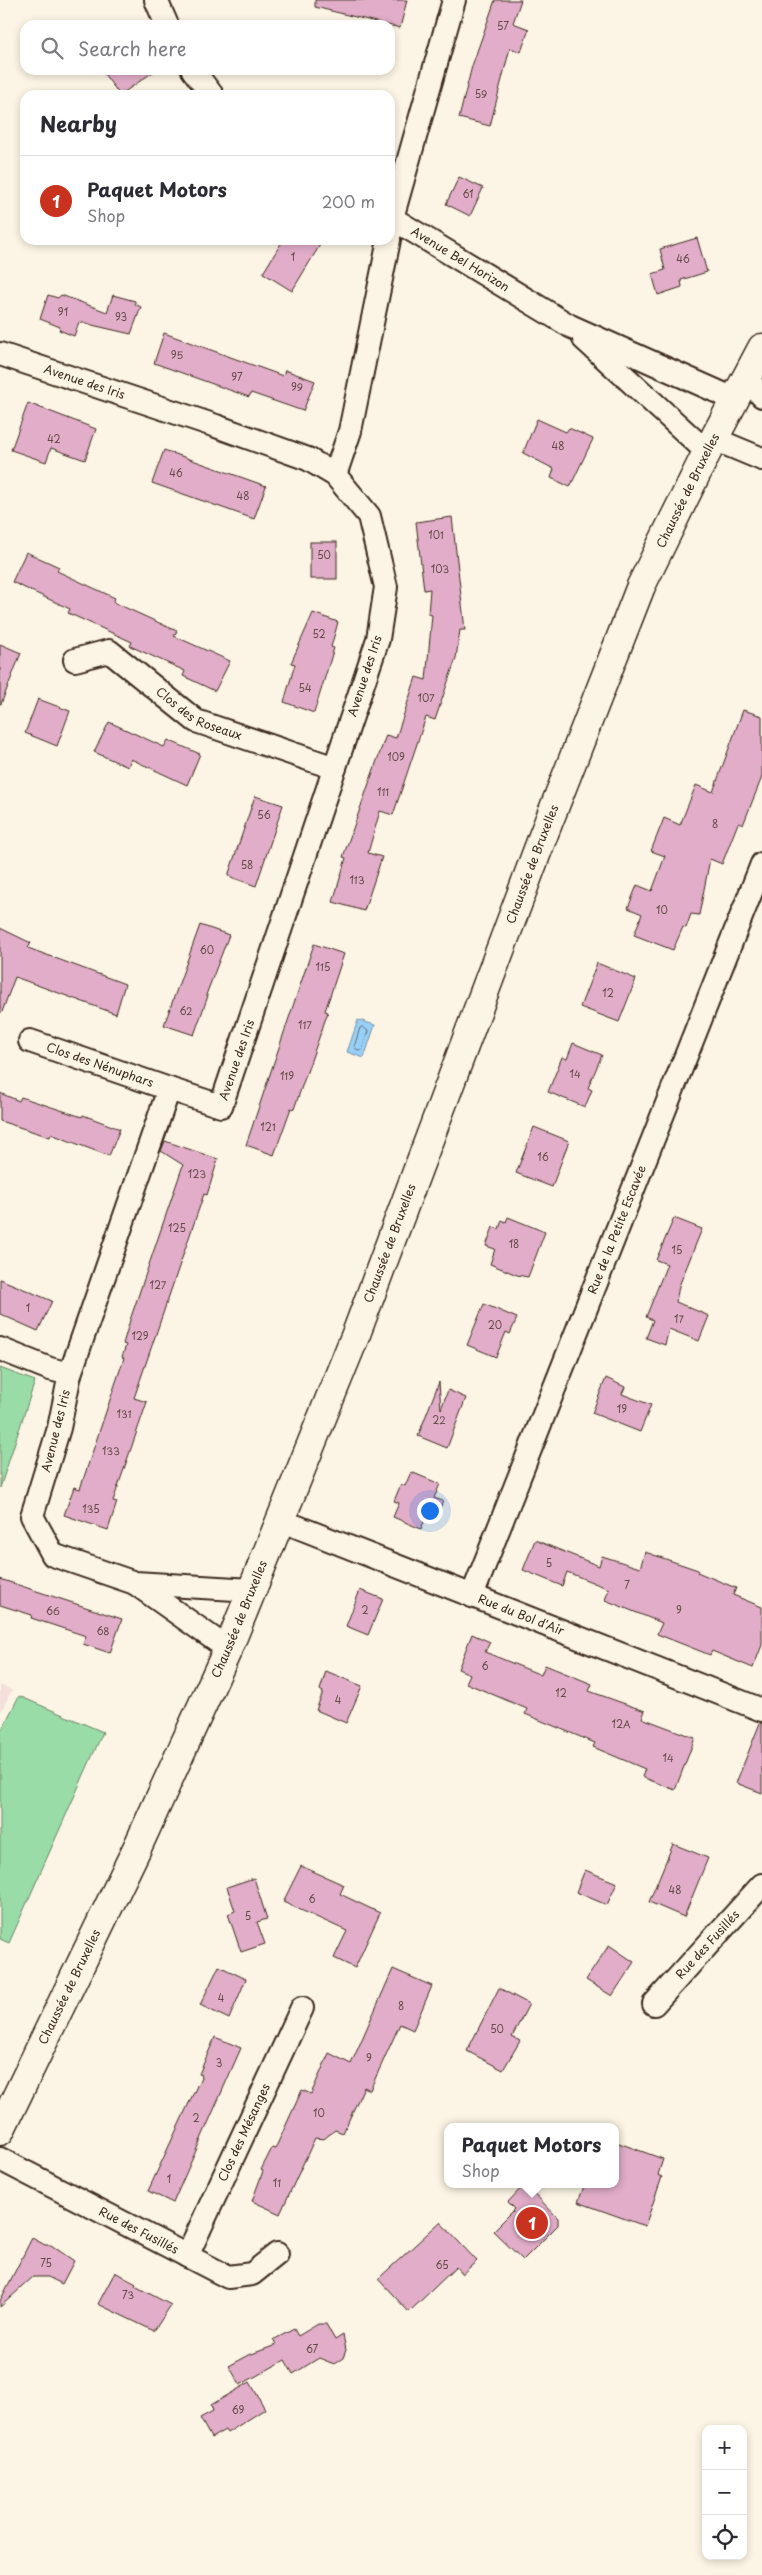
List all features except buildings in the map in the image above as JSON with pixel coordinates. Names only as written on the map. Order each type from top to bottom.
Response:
[{"type":"main road","name":"Chaussée de Bruxelles","points":[[0,2131],[138,1848],[228,1649],[356,1334],[539,845],[641,586],[711,445],[747,391],[762,348]]},
{"type":"street","points":[[156,0],[165,20]]},
{"type":"street","points":[[395,209],[454,0]]},
{"type":"street","points":[[196,75],[208,90]]},
{"type":"street","name":"Avenue Bel Horizon","points":[[395,230],[570,326],[747,391]]},
{"type":"street","points":[[335,475],[350,431],[386,245]]},
{"type":"street","name":"Avenue Bel Horizon","points":[[570,326],[711,445],[762,459]]},
{"type":"street","name":"Avenue des Iris","points":[[0,354],[216,426],[308,459],[335,475],[370,516],[386,587],[378,639],[221,1106],[169,1089],[70,1374],[59,1428],[32,1516],[53,1555],[135,1583],[252,1590]]},
{"type":"street","name":"Clos des Roseaux","points":[[75,660],[109,651],[196,721],[335,768]]},
{"type":"street","name":"Rue de la Petite Escavée","points":[[472,1596],[762,864]]},
{"type":"street","name":"Clos des Nénuphars","points":[[30,1041],[169,1089]]},
{"type":"street","points":[[0,1349],[50,1369],[70,1374]]},
{"type":"street","name":"Rue du Bol d'Air","points":[[280,1520],[762,1710]]},
{"type":"street","name":"Avenue des Iris","points":[[135,1583],[228,1649]]},
{"type":"street","name":"Rue des Fusillés","points":[[654,2004],[762,1885]]},
{"type":"street","name":"Clos des Mésanges","points":[[187,2256],[302,2008]]},
{"type":"street","name":"Rue des Fusillés","points":[[0,2159],[228,2277],[252,2274],[277,2254]]},
{"type":"shaded area","points":[[0,1685],[12,1690],[0,1713]]},
{"type":"green space","points":[[0,1368],[35,1381],[0,1488]]},
{"type":"green space","points":[[19,1696],[103,1732],[9,1943],[0,1939],[0,1733]]},
{"type":"water","points":[[358,1020],[375,1025],[364,1058],[347,1052]]},
{"type":"place","name":"Paquet Motors","points":[[532,2223]]}]
